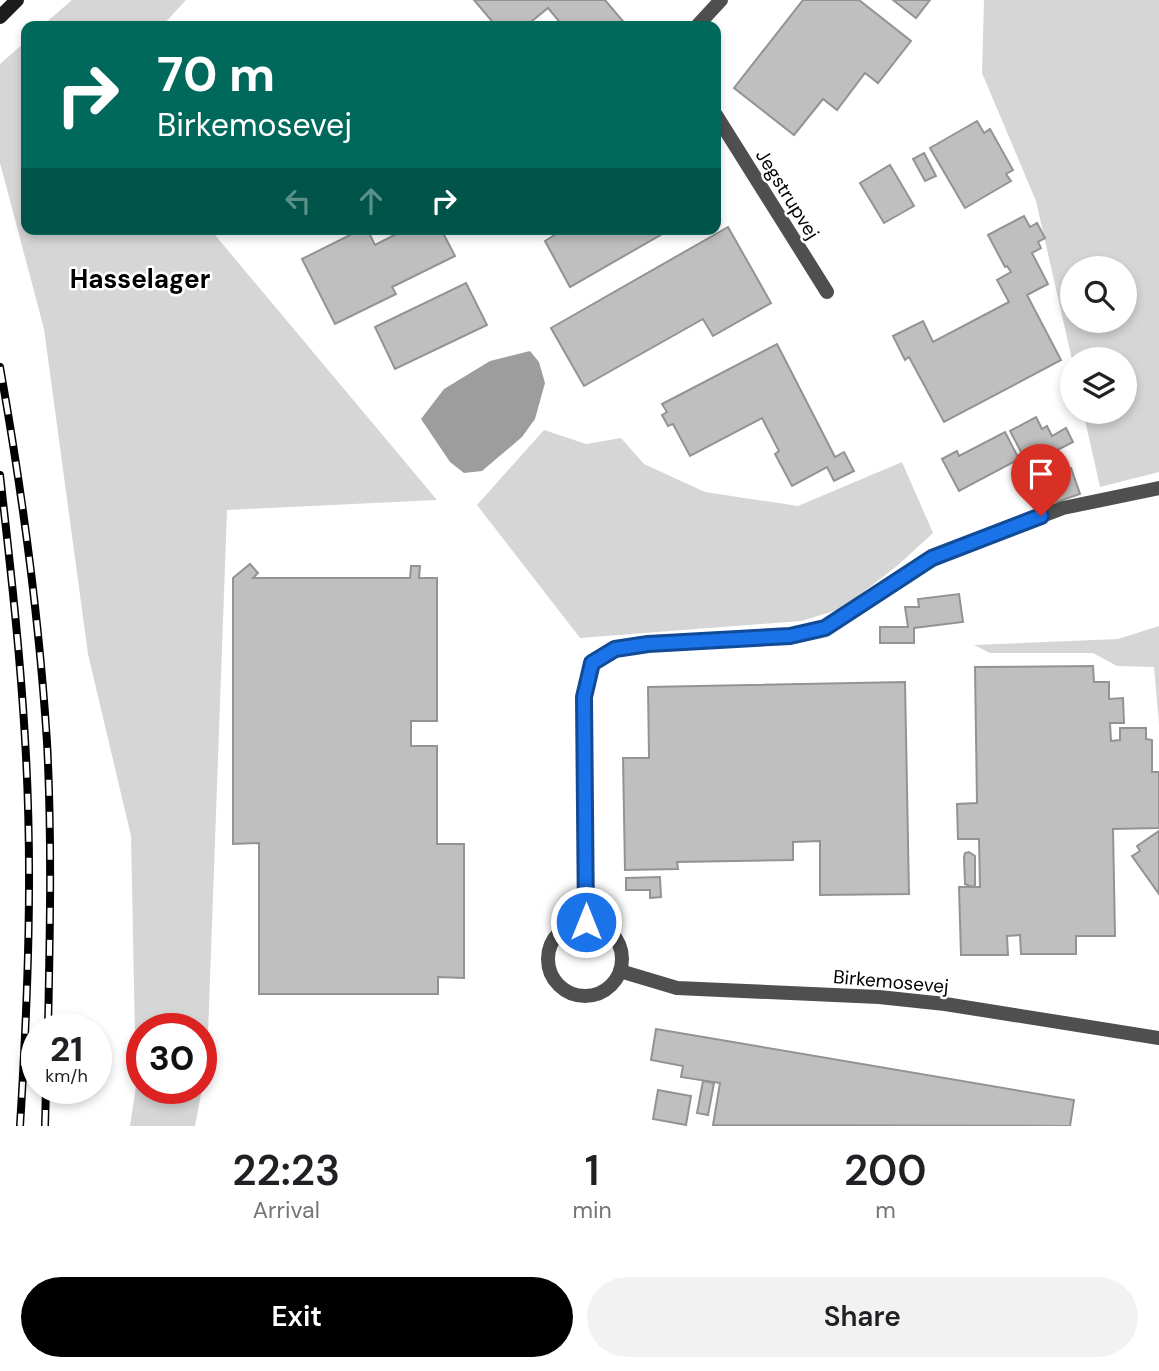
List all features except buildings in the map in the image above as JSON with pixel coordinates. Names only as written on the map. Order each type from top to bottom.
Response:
[{"type":"main road","points":[[0,4],[6,0]]},
{"type":"main road","points":[[0,17],[17,0]]},
{"type":"street","points":[[702,21],[721,0]]},
{"type":"street","name":"Jegstrupvej","points":[[721,123],[827,292]]},
{"type":"street","points":[[586,922],[584,697],[592,663],[615,649],[648,644],[790,636],[825,628],[932,558],[1063,508],[1159,488]]},
{"type":"street","points":[[586,922],[607,929],[615,938],[622,960],[620,971],[606,989],[584,996],[573,994],[555,980],[548,958],[556,937],[564,929],[586,922]]},
{"type":"street","name":"Birkemosevej","points":[[620,971],[677,988],[879,997],[945,1004],[1159,1038]]},
{"type":"shaded area","points":[[72,0],[186,0],[167,21],[48,21]]},
{"type":"shaded area","points":[[984,0],[1159,0],[1159,472],[1100,487],[1086,424],[1137,424],[1137,347],[1069,347],[1066,333],[1137,333],[1137,256],[1060,256],[1060,307],[1036,201],[982,73]]},
{"type":"shaded area","points":[[21,45],[21,235],[215,235],[437,500],[227,510],[209,1013],[135,1013],[131,836],[88,654],[44,329],[0,163],[0,64]]},
{"type":"shaded area","points":[[530,351],[539,362],[545,383],[535,419],[522,437],[482,471],[464,473],[450,462],[421,419],[444,389],[490,361]]},
{"type":"shaded area","points":[[544,430],[586,444],[621,438],[644,464],[705,492],[798,506],[902,462],[933,533],[897,566],[841,609],[801,621],[580,638],[477,505]]},
{"type":"shaded area","points":[[1159,626],[1159,724],[1154,667],[1117,666],[1093,653],[990,653],[974,645],[1118,639]]},
{"type":"shaded area","points":[[133,1104],[199,1104],[195,1126],[130,1126]]},
{"type":"railway","points":[[0,367],[29,554],[44,695],[50,850],[48,1013]]},
{"type":"railway","points":[[0,475],[18,640],[29,836],[20,1126]]},
{"type":"railway","points":[[45,1126],[46,1104]]},
{"type":"district","name":"Hasselager","points":[[140,279]]},
{"type":"route","points":[[586,922],[584,697],[592,663],[615,649],[648,644],[790,636],[825,628],[864,605],[932,558],[1041,516]]}]
